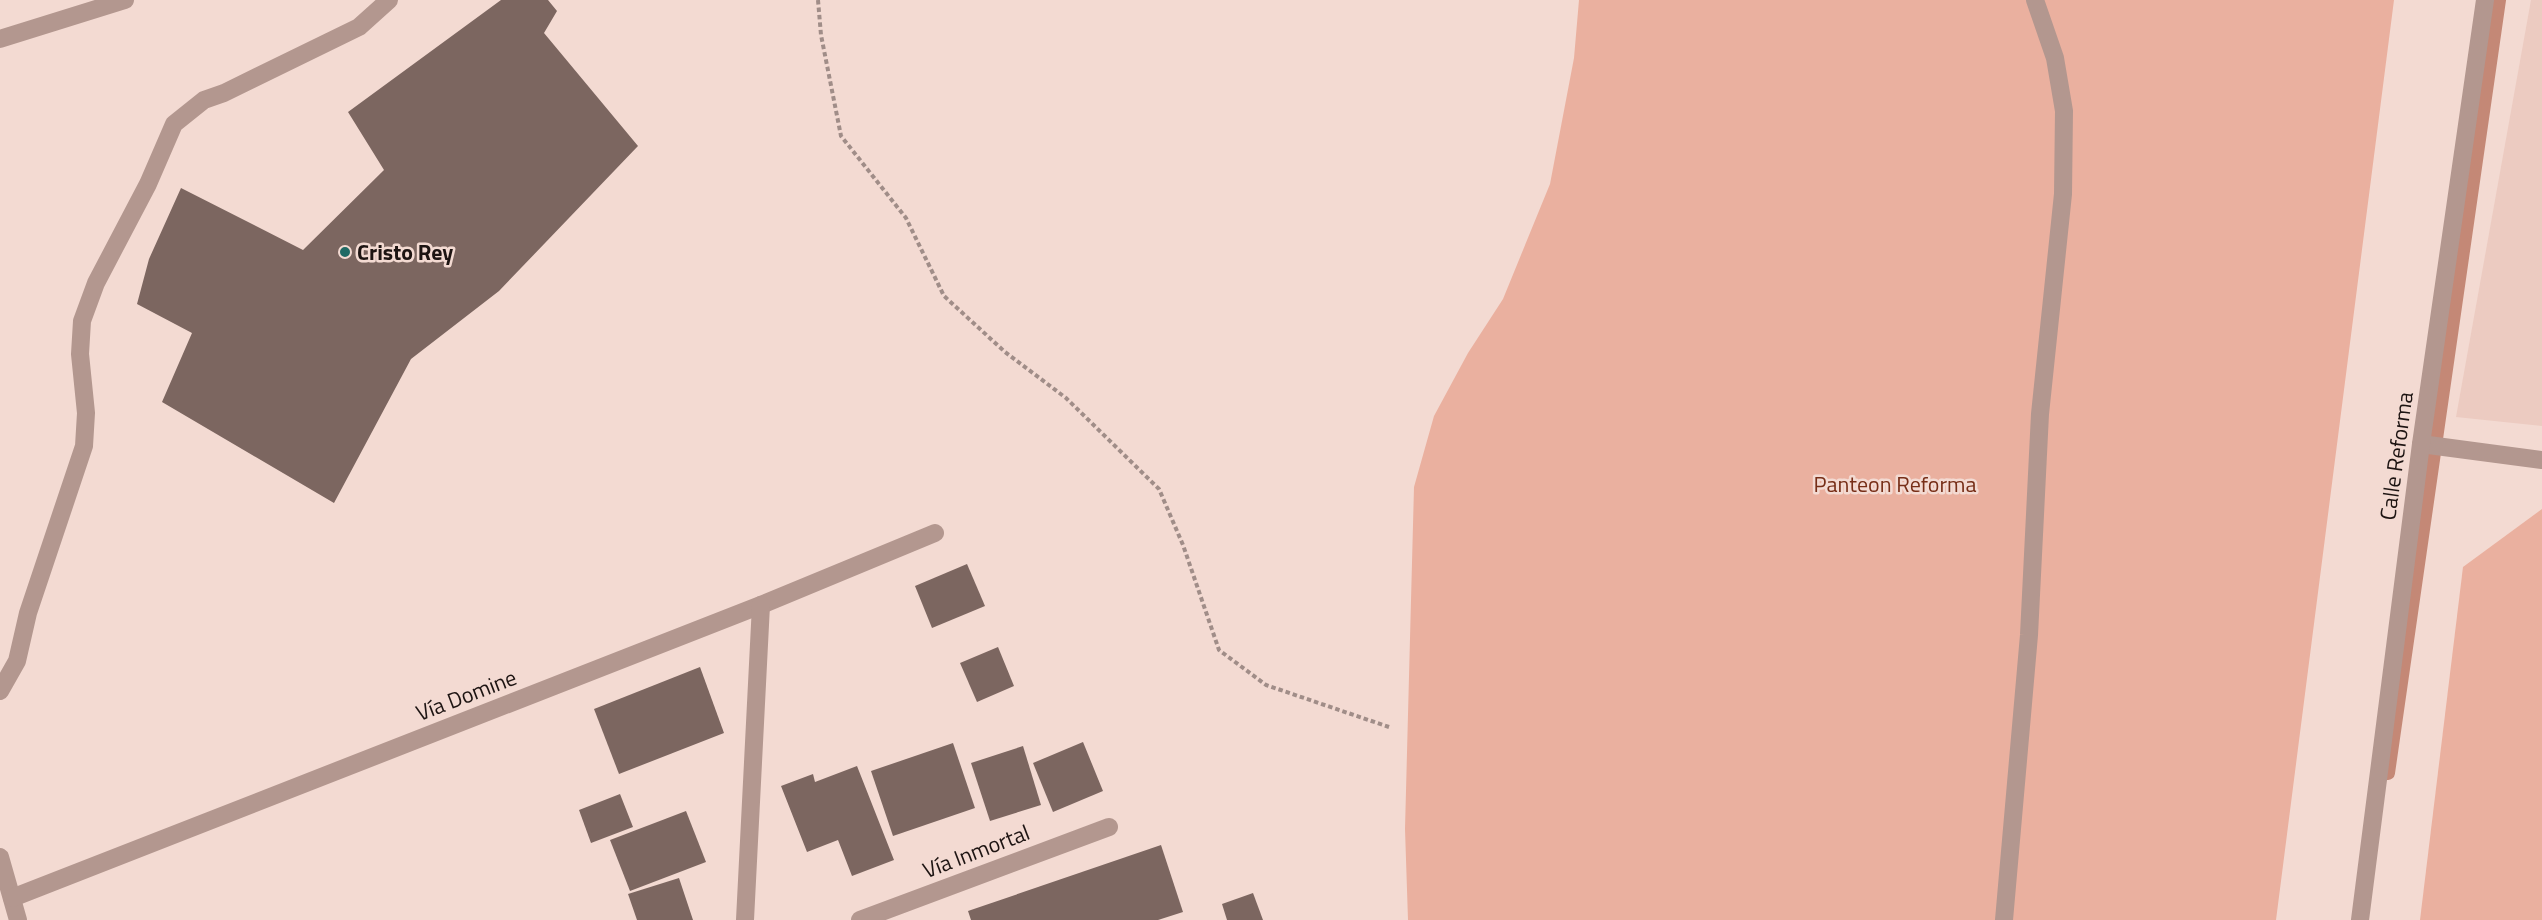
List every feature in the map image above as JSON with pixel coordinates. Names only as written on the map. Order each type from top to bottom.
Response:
[{"type":"street","points":[[0,39],[125,0]]},
{"type":"street","points":[[0,691],[17,661],[28,613],[84,446],[86,413],[80,354],[82,321],[96,283],[148,184],[174,124],[204,100],[224,93],[359,27],[384,8],[389,0]]},
{"type":"street","points":[[2004,920],[2029,635],[2040,414],[2063,194],[2064,111],[2055,58],[2035,0]]},
{"type":"street","name":"Calle Reforma","points":[[2360,920],[2421,444],[2485,0]]},
{"type":"street","points":[[2421,444],[2542,460]]},
{"type":"street","name":"Vía Domine","points":[[12,898],[761,605],[935,533]]},
{"type":"street","points":[[745,920],[761,605]]},
{"type":"street","name":"Vía Inmortal","points":[[860,920],[1109,826]]},
{"type":"street","points":[[0,857],[18,920]]},
{"type":"path","points":[[819,0],[821,35],[841,136],[906,218],[944,296],[1005,352],[1066,398],[1159,489],[1183,545],[1219,650],[1266,685],[1389,727]]},
{"type":"shaded area","points":[[2531,0],[2542,0],[2542,426],[2456,417]]},
{"type":"green space","name":"Panteon Reforma","points":[[1579,0],[2394,0],[2276,920],[1408,920],[1405,829],[1414,487],[1434,416],[1468,353],[1503,299],[1550,184],[1574,58]]},
{"type":"green space","points":[[2542,509],[2542,920],[2420,920],[2463,567]]},
{"type":"building","name":"Cristo Rey","points":[[501,0],[548,0],[557,11],[544,33],[638,146],[499,291],[411,359],[334,503],[162,402],[192,333],[137,304],[149,259],[181,188],[303,250],[384,170],[348,112]]},
{"type":"building","points":[[967,564],[985,606],[932,628],[915,586]]},
{"type":"building","points":[[998,647],[1014,686],[977,702],[960,663]]},
{"type":"building","points":[[700,667],[724,733],[619,774],[594,709]]},
{"type":"building","points":[[1083,742],[1103,791],[1053,812],[1033,763]]},
{"type":"building","points":[[953,743],[975,808],[893,836],[871,771]]},
{"type":"building","points":[[1023,746],[1041,805],[990,821],[971,763]]},
{"type":"building","points":[[857,766],[894,860],[852,876],[838,840],[807,852],[781,786],[813,774],[815,782]]},
{"type":"building","points":[[620,794],[633,827],[591,843],[579,810]]},
{"type":"building","points":[[686,811],[706,862],[630,891],[610,840]]},
{"type":"building","points":[[1161,845],[1183,912],[1158,920],[971,920],[968,911]]},
{"type":"building","points":[[679,878],[693,920],[637,920],[628,894]]},
{"type":"building","points":[[1253,893],[1263,920],[1227,920],[1222,904]]},
{"type":"waterway","points":[[2388,773],[2499,0]]},
{"type":"place","name":"Cristo Rey","points":[[345,252]]}]
